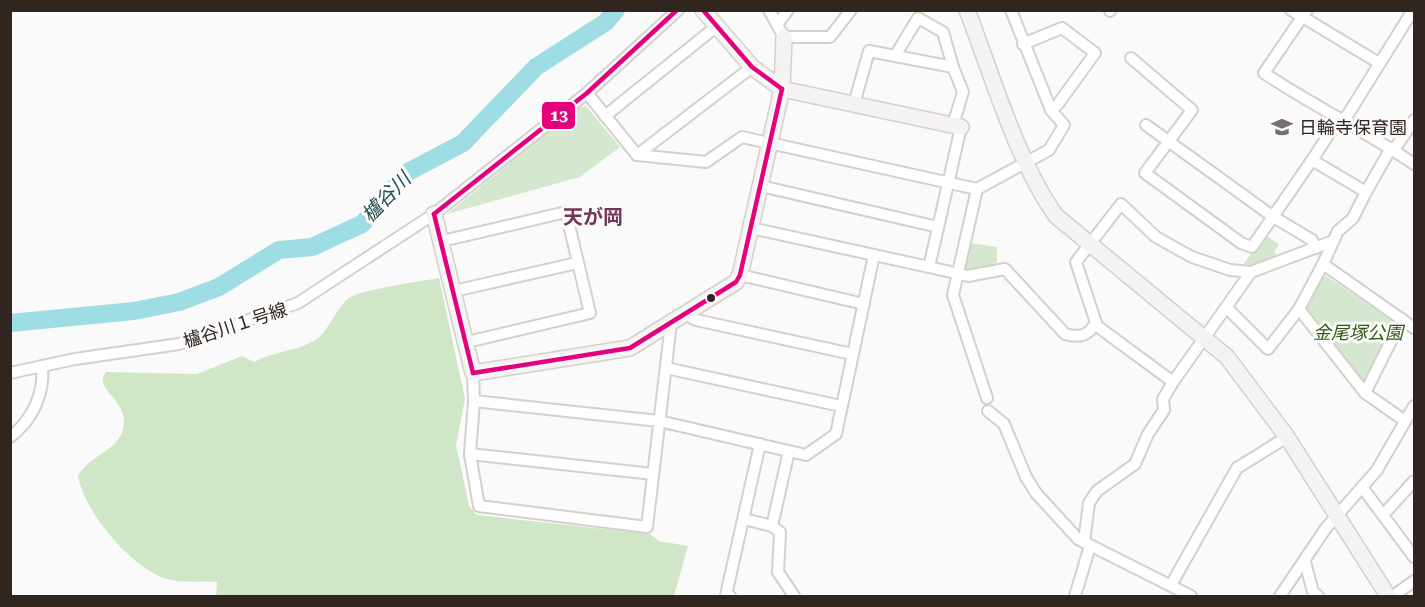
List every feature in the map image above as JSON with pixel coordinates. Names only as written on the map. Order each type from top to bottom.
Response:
[{"type":"street","name":"櫨谷川１号線","points":[[10,373],[178,344],[298,303],[434,214],[587,93],[678,10]]},
{"type":"street","points":[[703,10],[752,67],[782,88],[957,126]]},
{"type":"street","points":[[769,10],[781,30]]},
{"type":"street","points":[[473,374],[630,348],[736,282],[740,276],[782,88],[781,30],[788,10]]},
{"type":"street","points":[[781,30],[830,37],[851,10]]},
{"type":"street","points":[[967,10],[1025,161],[1039,192],[1056,216],[1205,336],[1243,375],[1287,437],[1388,597]]},
{"type":"street","points":[[587,93],[637,155],[706,162],[742,137],[977,189],[1049,150],[1064,125],[1051,110],[1011,10]]},
{"type":"street","points":[[1291,10],[1305,15],[1379,63]]},
{"type":"street","points":[[1131,58],[1192,110],[1146,173],[1241,243],[1252,247],[1340,118],[1347,116],[1411,13]]},
{"type":"street","points":[[1305,15],[1264,73],[1295,94],[1340,118],[1414,164]]},
{"type":"street","points":[[895,56],[918,18],[943,32],[963,92],[948,181],[929,267]]},
{"type":"street","points":[[605,116],[717,26]]},
{"type":"street","points":[[1023,44],[1062,28],[1095,53],[1058,104],[1051,110]]},
{"type":"street","points":[[854,104],[869,51],[953,67]]},
{"type":"street","points":[[637,155],[752,67]]},
{"type":"street","points":[[1227,308],[1268,350],[1299,309],[1338,231],[1353,218],[1392,149],[1414,120]]},
{"type":"street","points":[[1146,125],[1272,216],[1312,240],[1316,248]]},
{"type":"street","points":[[1312,160],[1366,192]]},
{"type":"street","points":[[760,186],[938,227]]},
{"type":"street","points":[[977,189],[953,295],[987,398]]},
{"type":"street","points":[[1173,382],[1096,323],[1076,262],[1088,243],[1121,204],[1156,237],[1192,257],[1230,270],[1251,272],[1333,241]]},
{"type":"street","points":[[442,241],[566,212],[590,313],[467,342]]},
{"type":"street","points":[[434,214],[473,374],[474,401],[470,454],[479,506],[647,526],[671,323]]},
{"type":"street","points":[[751,228],[958,275],[968,276],[1005,269],[1065,334],[1077,337],[1087,335],[1096,323]]},
{"type":"street","points":[[474,401],[659,421],[806,455],[836,434],[874,255]]},
{"type":"street","points":[[454,291],[577,263]]},
{"type":"street","points":[[1323,264],[1414,328]]},
{"type":"street","points":[[1075,597],[1087,544],[1089,503],[1097,491],[1135,464],[1148,434],[1164,410],[1162,399],[1251,272]]},
{"type":"street","points":[[740,276],[864,304]]},
{"type":"street","points":[[1299,309],[1365,393],[1405,421]]},
{"type":"street","points":[[685,314],[696,320],[852,354]]},
{"type":"street","points":[[1365,393],[1402,320]]},
{"type":"street","points":[[10,437],[25,427],[44,384],[42,366]]},
{"type":"street","points":[[666,368],[841,406]]},
{"type":"street","points":[[1280,597],[1336,515],[1377,470],[1414,406]]},
{"type":"street","points":[[988,411],[1004,424],[1026,477],[1036,493],[1063,524],[1087,544],[1191,597]]},
{"type":"street","points":[[1171,585],[1237,468],[1287,437]]},
{"type":"street","points":[[730,597],[726,595],[760,444]]},
{"type":"street","points":[[772,526],[789,451]]},
{"type":"street","points":[[470,454],[653,474]]},
{"type":"street","points":[[1383,515],[1414,481]]},
{"type":"street","points":[[1362,487],[1383,515],[1410,541],[1414,556]]},
{"type":"street","points":[[744,519],[772,526],[780,532],[778,572],[794,597]]},
{"type":"street","points":[[1305,562],[1313,592],[1318,597]]},
{"type":"street","points":[[1393,597],[1414,581]]},
{"type":"green space","points":[[586,106],[620,147],[580,177],[447,214],[579,107]]},
{"type":"green space","points":[[1265,235],[1279,244],[1274,253],[1279,256],[1259,264],[1246,265],[1244,263]]},
{"type":"green space","points":[[970,243],[997,247],[997,263],[971,271],[965,268]]},
{"type":"green space","name":"金尾塚公園","points":[[1326,276],[1393,321],[1368,381],[1363,383],[1304,308],[1320,279]]},
{"type":"green space","points":[[439,278],[465,399],[456,445],[469,506],[477,515],[650,534],[659,541],[688,546],[674,596],[216,596],[217,582],[186,582],[167,579],[153,573],[125,551],[100,522],[82,491],[78,476],[89,463],[115,443],[123,429],[124,419],[121,410],[104,385],[103,379],[106,372],[197,374],[242,356],[254,362],[314,341],[324,332],[344,303],[355,295]]},
{"type":"waterway","name":"櫨谷川","points":[[10,323],[134,311],[179,302],[219,287],[279,250],[312,247],[362,224],[408,172],[463,143],[536,67],[606,22],[616,10]]},
{"type":"transit line","name":"13","points":[[434,214],[587,93],[677,10]]},
{"type":"transit line","name":"13","points":[[703,10],[752,67],[782,89]]},
{"type":"transit line","name":"13","points":[[473,373],[630,348],[736,282],[740,275],[782,89]]},
{"type":"transit line","name":"13","points":[[434,214],[473,373]]},
{"type":"place","name":"日輪寺保育園","points":[[1282,127]]},
{"type":"district","name":"天が岡","points":[[593,217]]}]
